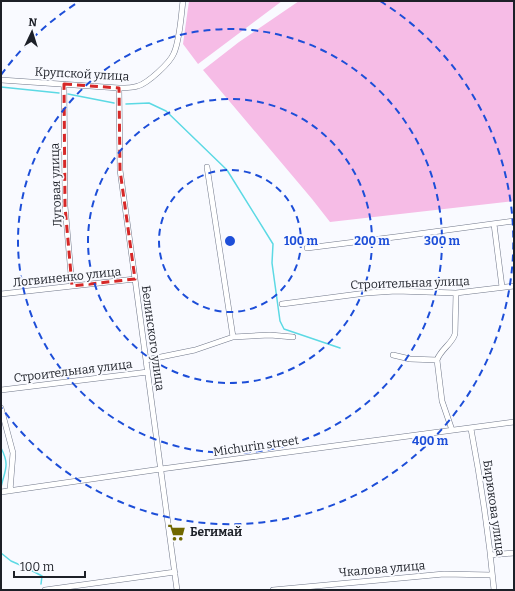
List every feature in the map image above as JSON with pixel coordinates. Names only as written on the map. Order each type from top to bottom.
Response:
[{"type":"street","name":"Крупской улица","points":[[1,80],[119,88],[130,88],[144,84],[174,55],[177,45],[183,1]]},
{"type":"street","name":"Луговая улица","points":[[64,84],[65,206],[72,286]]},
{"type":"street","name":"Белинского улица","points":[[119,88],[120,170],[177,590]]},
{"type":"street","points":[[207,167],[233,337]]},
{"type":"street","points":[[307,248],[514,221]]},
{"type":"street","points":[[494,224],[502,288]]},
{"type":"street","name":"Логвиненко улица","points":[[1,294],[135,279]]},
{"type":"street","name":"Строительная улица","points":[[282,304],[366,293],[396,291],[456,293],[514,286]]},
{"type":"street","points":[[452,430],[442,401],[437,360],[439,354],[454,338],[456,293]]},
{"type":"street","points":[[146,360],[195,350],[233,337],[270,335],[293,337]]},
{"type":"street","points":[[394,355],[410,360],[437,360]]},
{"type":"street","name":"Строительная улица","points":[[1,390],[148,372]]},
{"type":"street","points":[[1,408],[13,453],[10,491]]},
{"type":"street","name":"Michurin street","points":[[1,492],[514,422]]},
{"type":"street","name":"Бирюкова улица","points":[[471,429],[491,555],[494,590]]},
{"type":"street","points":[[491,555],[514,553]]},
{"type":"street","points":[[45,590],[175,572]]},
{"type":"street","name":"Чкалова улица","points":[[273,590],[444,574],[492,576]]},
{"type":"highlighted area","points":[[64,84],[119,88],[120,170],[135,279],[72,286],[65,206]]},
{"type":"shaded area","points":[[189,1],[282,1],[198,64],[183,44]]},
{"type":"shaded area","points":[[299,1],[514,1],[514,201],[330,222],[203,70],[239,42]]},
{"type":"waterway","points":[[1,87],[59,93]]},
{"type":"waterway","points":[[68,94],[114,103]]},
{"type":"waterway","points":[[126,104],[149,103],[166,111],[227,170],[273,244],[272,263],[280,321],[284,329],[340,348]]},
{"type":"waterway","points":[[1,448],[6,463],[1,487]]},
{"type":"waterway","points":[[1,553],[11,561],[42,576],[41,584]]},
{"type":"place","name":"Бегимай","points":[[177,532]]}]
